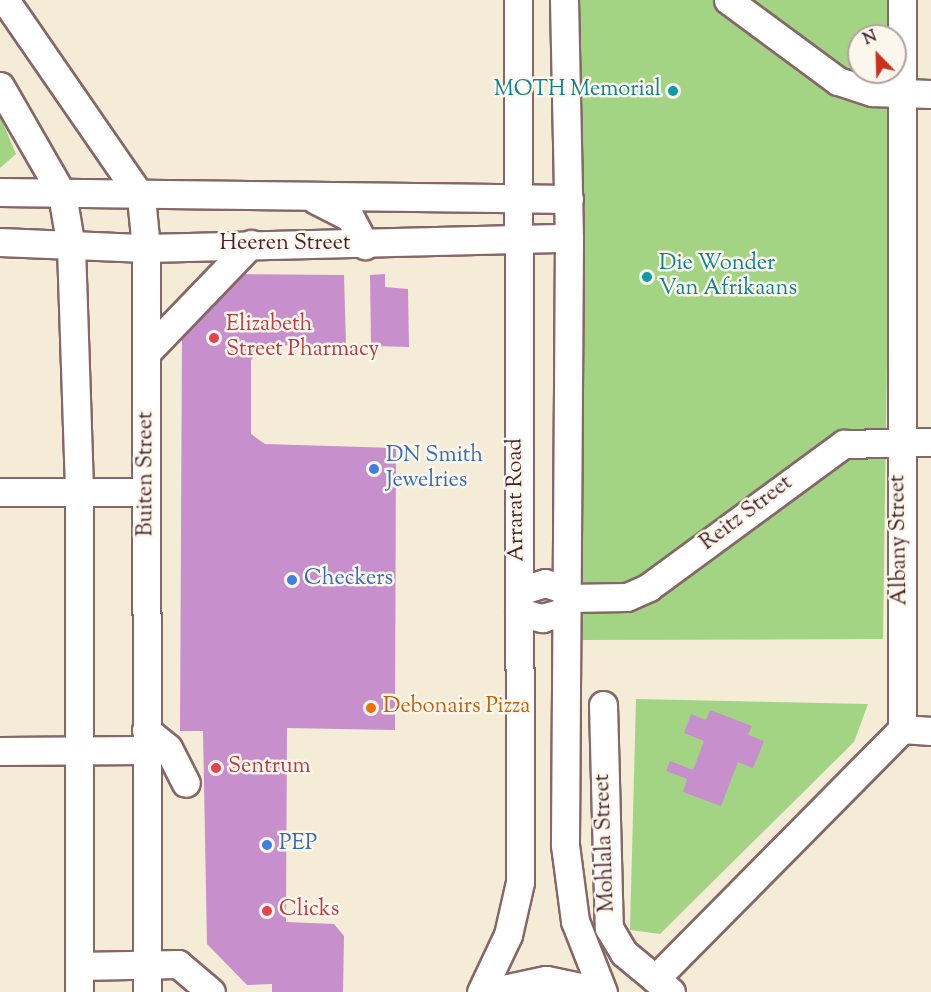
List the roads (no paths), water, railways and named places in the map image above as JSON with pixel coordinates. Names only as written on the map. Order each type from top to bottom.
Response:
[{"type":"main road","points":[[504,992],[546,983],[589,992]]},
{"type":"street","name":"Buiten Street","points":[[5,0],[141,196],[146,248],[147,352],[147,979]]},
{"type":"street","name":"Arrarat Road","points":[[481,992],[508,935],[520,882],[515,242],[518,0]]},
{"type":"street","points":[[564,0],[569,199],[565,845],[575,921],[603,992]]},
{"type":"street","points":[[728,0],[838,81],[901,94],[931,94]]},
{"type":"street","name":"Albany Street","points":[[902,0],[898,442],[902,729]]},
{"type":"street","points":[[0,86],[62,194],[70,247],[79,492],[79,979],[147,979],[178,964],[211,992]]},
{"type":"street","points":[[0,192],[141,196],[569,199]]},
{"type":"street","points":[[310,197],[350,217],[365,245]]},
{"type":"street","name":"Heeren Street","points":[[0,242],[70,247],[146,248],[251,244],[365,245],[515,242],[569,238]]},
{"type":"street","points":[[147,352],[251,244]]},
{"type":"street","name":"Reitz Street","points":[[519,601],[535,618],[566,600],[599,600],[637,593],[833,450],[860,441],[931,442]]},
{"type":"street","points":[[0,492],[146,492]]},
{"type":"street","name":"Mohlala Street","points":[[603,705],[606,914],[615,942],[663,986]]},
{"type":"street","points":[[663,986],[902,729],[931,731]]},
{"type":"street","points":[[0,751],[78,751],[146,740],[168,748],[186,783]]},
{"type":"place","name":"MOTH Memorial","points":[[673,91]]},
{"type":"place","name":"Die Wonder Van Afrikaans","points":[[647,277]]},
{"type":"place","name":"Elizabeth Street Pharmacy","points":[[214,338]]},
{"type":"place","name":"DN Smith Jewelries","points":[[374,469]]},
{"type":"place","name":"Checkers","points":[[292,580]]},
{"type":"place","name":"Debonairs Pizza","points":[[371,708]]},
{"type":"place","name":"Sentrum","points":[[216,768]]},
{"type":"place","name":"PEP","points":[[267,845]]},
{"type":"place","name":"Clicks","points":[[267,911]]}]
